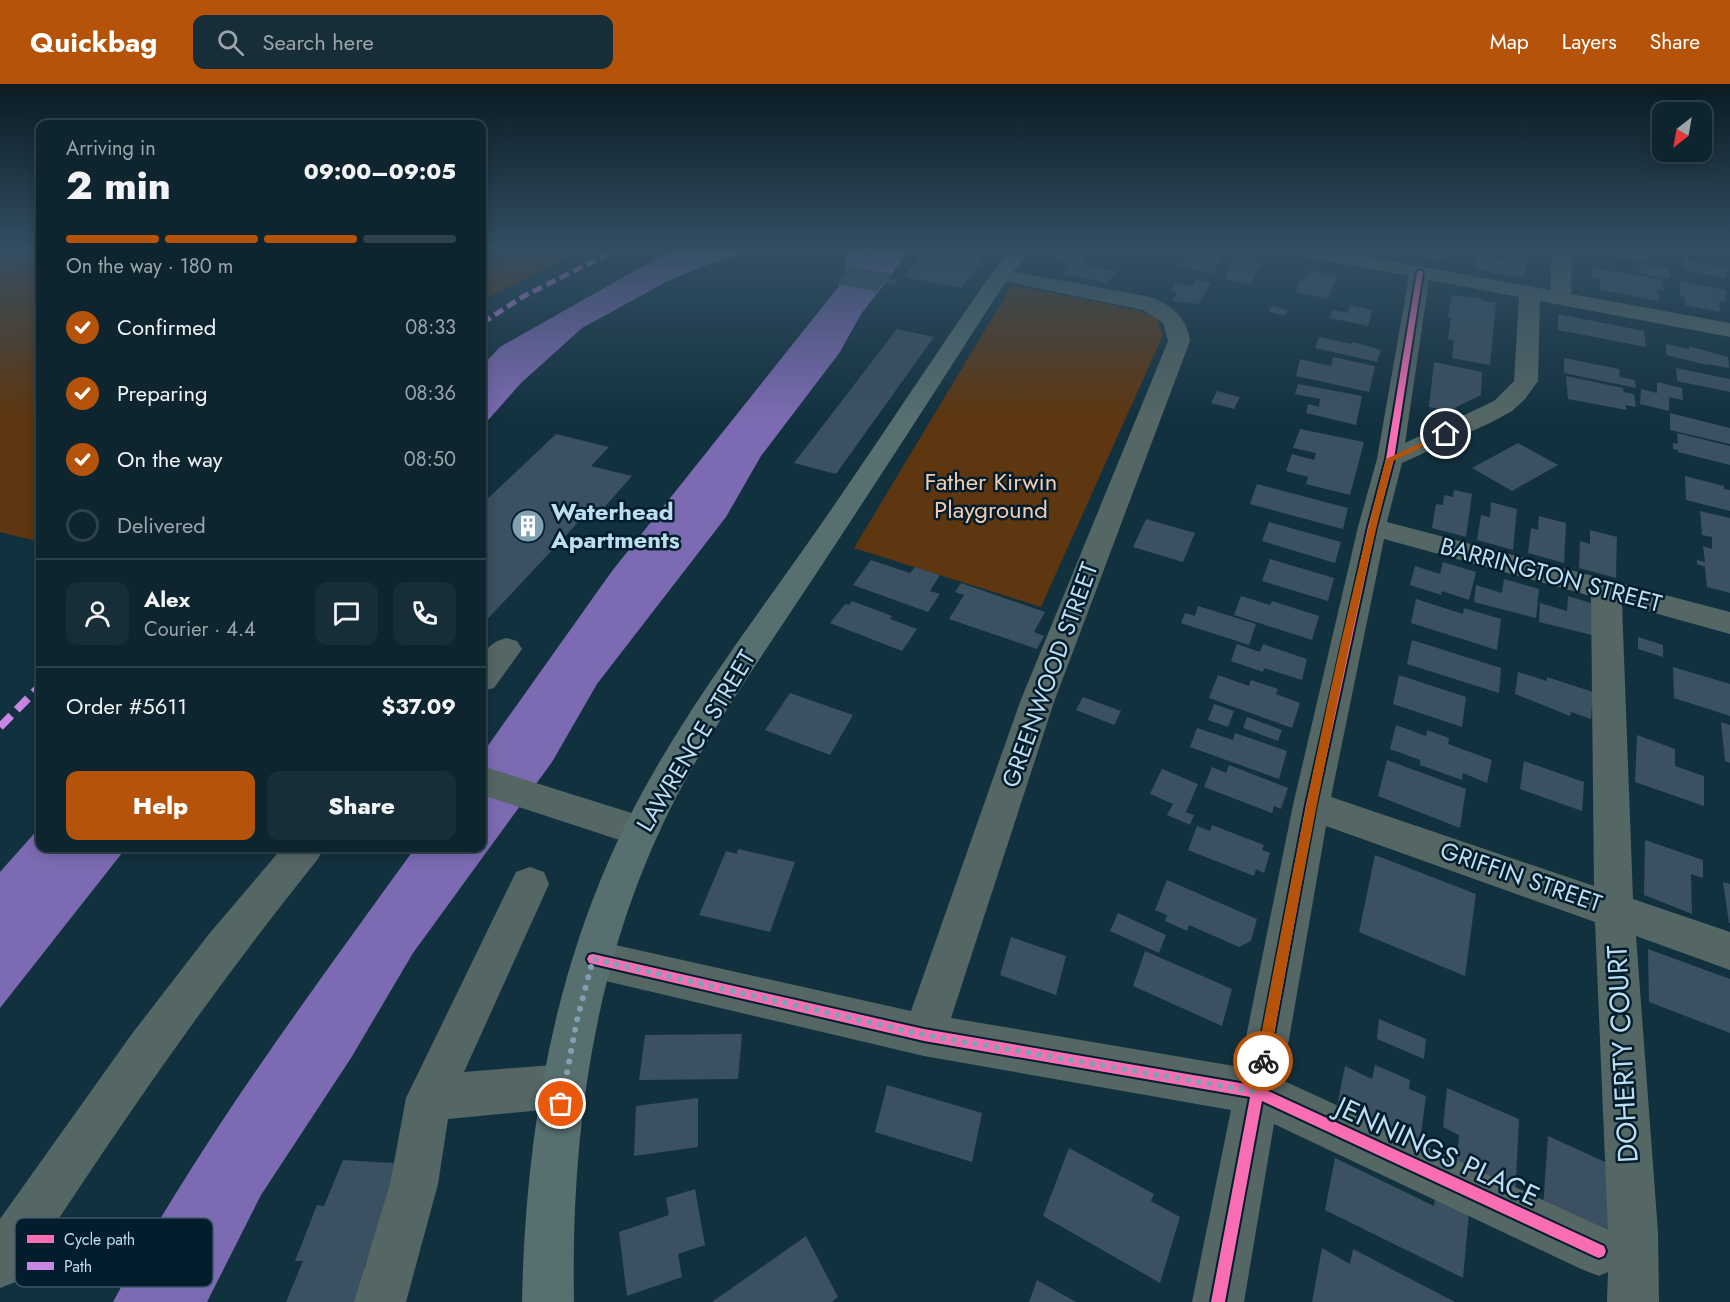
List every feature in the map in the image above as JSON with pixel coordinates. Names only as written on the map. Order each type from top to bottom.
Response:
[{"type":"main road","name":"LAWRENCE STREET","points":[[548,1302],[549,1214],[557,1123],[577,1020],[611,903],[641,831],[673,769],[719,694],[981,307]]},
{"type":"street","name":"GREENWOOD STREET","points":[[924,1035],[1036,702],[1179,341],[1179,329],[1173,319],[1155,307]]},
{"type":"street","points":[[1218,1302],[1311,805],[1372,527],[1390,459],[1414,307]]},
{"type":"street","points":[[1390,459],[1483,417],[1503,406],[1517,394],[1526,381],[1529,307]]},
{"type":"street","points":[[1607,307],[1730,330]]},
{"type":"street","name":"BARRINGTON STREET","points":[[1372,527],[1730,623]]},
{"type":"street","name":"DOHERTY COURT","points":[[1606,590],[1614,909],[1633,1232],[1633,1302]]},
{"type":"street","points":[[486,674],[506,649]]},
{"type":"street","points":[[486,782],[641,831]]},
{"type":"street","name":"GRIFFIN STREET","points":[[1311,805],[1730,951]]},
{"type":"street","points":[[30,1218],[106,1105],[263,896],[302,852]]},
{"type":"street","points":[[380,1302],[414,1184],[429,1098],[530,884]]},
{"type":"street","name":"JENNINGS PLACE","points":[[593,959],[924,1035],[1257,1092],[1599,1251]]},
{"type":"street","points":[[429,1098],[564,1086]]},
{"type":"street","points":[[0,1263],[15,1241]]},
{"type":"green space","points":[[0,307],[36,307],[36,541],[0,532]]},
{"type":"green space","name":"Father Kirwin Playground","points":[[999,307],[1122,307],[1155,317],[1163,335],[1041,607],[854,548]]},
{"type":"shaded area","points":[[571,307],[621,307],[582,328],[521,383],[486,422],[486,362],[500,347]]},
{"type":"shaded area","points":[[822,307],[867,307],[840,352],[761,456],[726,517],[597,684],[552,762],[413,953],[351,1058],[261,1195],[207,1302],[113,1302],[121,1287],[213,1287],[213,1218],[161,1218],[256,1070],[412,852],[486,852],[486,748],[612,571]]},
{"type":"shaded area","points":[[36,832],[36,852],[123,852],[0,1008],[0,872]]},
{"type":"building","points":[[1272,307],[1288,310],[1285,316],[1269,312]]},
{"type":"building","points":[[1350,307],[1372,310],[1368,326],[1330,318],[1332,310],[1348,313]]},
{"type":"building","points":[[1450,307],[1496,307],[1490,365],[1452,358],[1454,341],[1448,339],[1451,318],[1448,317]]},
{"type":"building","points":[[1694,307],[1720,307],[1720,312]]},
{"type":"building","points":[[1558,314],[1644,331],[1646,347],[1558,330]]},
{"type":"building","points":[[897,329],[934,337],[836,474],[794,463]]},
{"type":"building","points":[[1319,337],[1352,344],[1353,342],[1381,350],[1377,362],[1315,348]]},
{"type":"building","points":[[1666,344],[1689,349],[1689,346],[1728,357],[1729,368],[1666,355]]},
{"type":"building","points":[[1333,357],[1375,366],[1369,392],[1296,376],[1300,359],[1331,366]]},
{"type":"building","points":[[1564,358],[1619,369],[1620,377],[1635,380],[1636,388],[1564,373]]},
{"type":"building","points":[[1434,362],[1482,372],[1481,395],[1448,411],[1429,407]]},
{"type":"building","points":[[1676,368],[1730,379],[1730,392],[1677,381]]},
{"type":"building","points":[[1566,376],[1623,388],[1624,392],[1634,394],[1636,407],[1625,405],[1627,410],[1568,399]]},
{"type":"building","points":[[1657,382],[1682,388],[1683,400],[1669,397],[1669,411],[1640,404],[1641,389],[1657,393]]},
{"type":"building","points":[[1298,384],[1362,396],[1356,425],[1306,413],[1308,404],[1319,407],[1320,399],[1295,394]]},
{"type":"building","points":[[1217,391],[1240,397],[1234,409],[1211,403]]},
{"type":"building","points":[[1670,413],[1730,428],[1730,444],[1670,430]]},
{"type":"building","points":[[1300,429],[1364,442],[1350,495],[1306,484],[1308,477],[1286,471],[1292,454],[1314,460],[1316,453],[1293,448]]},
{"type":"building","points":[[1677,433],[1730,446],[1730,465],[1673,449],[1673,443],[1678,444]]},
{"type":"building","name":"Waterhead Apartments","points":[[556,434],[609,447],[591,466],[632,476],[594,519],[584,516],[486,621],[486,500]]},
{"type":"building","points":[[1518,443],[1558,465],[1512,491],[1472,468]]},
{"type":"building","points":[[1685,476],[1724,486],[1724,489],[1730,490],[1730,511],[1686,500]]},
{"type":"building","points":[[1257,484],[1348,508],[1343,529],[1250,504]]},
{"type":"building","points":[[1454,490],[1472,494],[1466,537],[1432,528],[1436,504],[1443,505],[1444,495],[1453,497]]},
{"type":"building","points":[[1491,502],[1517,509],[1513,550],[1477,540],[1481,515],[1490,517]]},
{"type":"building","points":[[1700,511],[1730,518],[1730,593],[1707,587],[1705,567],[1697,564],[1697,560],[1705,562],[1703,546],[1712,549],[1712,537],[1702,535]]},
{"type":"building","points":[[1539,516],[1566,523],[1564,563],[1528,553],[1531,528],[1538,530]]},
{"type":"building","points":[[1146,519],[1195,533],[1183,562],[1133,547]]},
{"type":"building","points":[[1269,522],[1341,542],[1335,563],[1262,541]]},
{"type":"building","points":[[1590,530],[1617,537],[1616,578],[1579,568],[1580,541],[1590,544]]},
{"type":"building","points":[[1270,559],[1334,578],[1328,601],[1262,581]]},
{"type":"building","points":[[871,560],[910,573],[915,567],[940,575],[930,591],[940,594],[928,612],[853,585]]},
{"type":"building","points":[[1443,562],[1476,572],[1469,600],[1442,591],[1441,595],[1410,585],[1415,566],[1440,574]]},
{"type":"building","points":[[1504,579],[1539,589],[1536,618],[1474,602],[1476,585],[1502,593]]},
{"type":"building","points":[[961,583],[1045,612],[1034,632],[1044,636],[1037,649],[949,619],[964,595],[955,592]]},
{"type":"building","points":[[1241,596],[1270,605],[1272,601],[1319,616],[1312,640],[1234,615]]},
{"type":"building","points":[[1568,596],[1604,607],[1604,638],[1539,622],[1540,603],[1567,611]]},
{"type":"building","points":[[1416,599],[1463,614],[1464,608],[1501,619],[1497,650],[1411,623]]},
{"type":"building","points":[[852,601],[892,616],[890,619],[917,629],[902,651],[830,623],[845,604],[849,605]]},
{"type":"building","points":[[1198,606],[1256,624],[1249,645],[1181,623],[1185,613],[1195,616]]},
{"type":"building","points":[[1638,637],[1663,645],[1663,657],[1638,649]]},
{"type":"building","points":[[1412,640],[1501,668],[1499,693],[1407,664]]},
{"type":"building","points":[[1237,644],[1260,652],[1263,644],[1307,659],[1302,680],[1264,668],[1263,672],[1231,661]]},
{"type":"building","points":[[1673,667],[1730,684],[1730,716],[1674,698]]},
{"type":"building","points":[[1518,672],[1547,681],[1547,677],[1593,692],[1591,719],[1571,712],[1570,716],[1515,694]]},
{"type":"building","points":[[1218,675],[1249,686],[1251,680],[1278,689],[1276,694],[1300,703],[1292,728],[1209,698]]},
{"type":"building","points":[[1399,675],[1466,697],[1462,727],[1393,704]]},
{"type":"building","points":[[790,693],[853,715],[830,755],[765,730]]},
{"type":"building","points":[[1083,697],[1121,711],[1114,725],[1076,710]]},
{"type":"building","points":[[1214,704],[1234,711],[1228,727],[1208,720]]},
{"type":"building","points":[[1247,717],[1282,730],[1278,741],[1243,728]]},
{"type":"building","points":[[1721,722],[1730,725],[1730,763],[1725,761]]},
{"type":"building","points":[[1396,725],[1426,736],[1427,730],[1449,738],[1448,744],[1492,760],[1487,783],[1463,773],[1462,780],[1420,765],[1420,760],[1390,749]]},
{"type":"building","points":[[1197,728],[1233,740],[1235,733],[1287,751],[1279,779],[1190,747]]},
{"type":"building","points":[[1637,735],[1675,749],[1675,766],[1704,776],[1704,806],[1635,782]]},
{"type":"building","points":[[1387,760],[1466,789],[1460,828],[1378,796]]},
{"type":"building","points":[[1524,761],[1584,782],[1582,811],[1520,789]]},
{"type":"building","points":[[1229,765],[1288,788],[1281,809],[1274,806],[1272,813],[1204,787],[1212,767],[1226,773]]},
{"type":"building","points":[[1162,769],[1198,784],[1186,812],[1194,815],[1190,825],[1167,815],[1173,804],[1150,794]]},
{"type":"building","points":[[1212,825],[1264,845],[1262,850],[1270,853],[1264,873],[1256,869],[1254,876],[1188,850],[1197,826],[1210,831]]},
{"type":"building","points":[[1645,840],[1703,860],[1703,878],[1691,874],[1692,914],[1644,895]]},
{"type":"building","points":[[738,849],[795,862],[770,932],[699,915],[726,851],[737,854]]},
{"type":"building","points":[[1375,855],[1476,894],[1465,976],[1359,932]]},
{"type":"building","points":[[1167,880],[1257,919],[1251,941],[1239,947],[1189,925],[1187,931],[1165,921],[1167,915],[1155,910]]},
{"type":"building","points":[[1723,882],[1730,884],[1730,923],[1729,923]]},
{"type":"building","points":[[1118,913],[1166,935],[1159,953],[1110,931]]},
{"type":"building","points":[[1011,937],[1066,956],[1056,995],[1000,975]]},
{"type":"building","points":[[1648,949],[1730,979],[1730,1033],[1649,1002]]},
{"type":"building","points":[[1145,951],[1232,989],[1222,1026],[1133,986]]},
{"type":"building","points":[[1379,1019],[1426,1039],[1424,1059],[1377,1039]]},
{"type":"building","points":[[742,1034],[738,1079],[639,1080],[645,1035]]},
{"type":"building","points":[[1375,1065],[1410,1080],[1409,1089],[1426,1096],[1419,1150],[1336,1111],[1345,1066],[1372,1079]]},
{"type":"building","points":[[887,1085],[982,1113],[972,1162],[875,1132]]},
{"type":"building","points":[[1447,1088],[1519,1119],[1515,1197],[1456,1171],[1459,1135],[1443,1127]]},
{"type":"building","points":[[698,1098],[698,1147],[634,1156],[636,1106]]},
{"type":"building","points":[[1548,1136],[1625,1171],[1624,1248],[1543,1209]]},
{"type":"building","points":[[1069,1148],[1154,1194],[1151,1201],[1180,1217],[1160,1283],[1043,1216]]},
{"type":"building","points":[[1335,1158],[1434,1206],[1436,1186],[1470,1202],[1463,1278],[1325,1210]]},
{"type":"building","points":[[343,1160],[409,1164],[385,1210],[364,1267],[372,1267],[359,1302],[286,1302],[303,1261],[295,1261],[317,1205],[324,1206]]},
{"type":"building","points":[[695,1189],[705,1245],[678,1254],[682,1277],[627,1296],[619,1232],[669,1215],[666,1198]]},
{"type":"building","points":[[806,1236],[838,1297],[832,1302],[712,1302]]},
{"type":"building","points":[[1322,1248],[1350,1264],[1353,1249],[1455,1302],[1312,1302]]},
{"type":"building","points":[[1037,1280],[1076,1302],[1029,1302]]},
{"type":"marked path","points":[[486,320],[507,307]]},
{"type":"marked path","points":[[0,727],[36,690]]},
{"type":"cycle path","points":[[1218,1302],[1311,805],[1372,527],[1390,459],[1414,307]]},
{"type":"cycle path","points":[[593,959],[924,1035],[1257,1092],[1599,1251]]},
{"type":"way so far","points":[[561,1104],[577,1020],[593,959],[924,1035],[1257,1092],[1263,1061]]},
{"type":"place","name":"Waterhead Apartments","points":[[528,526]]},
{"type":"route","points":[[1263,1061],[1311,805],[1372,527],[1390,459],[1446,434]]}]
